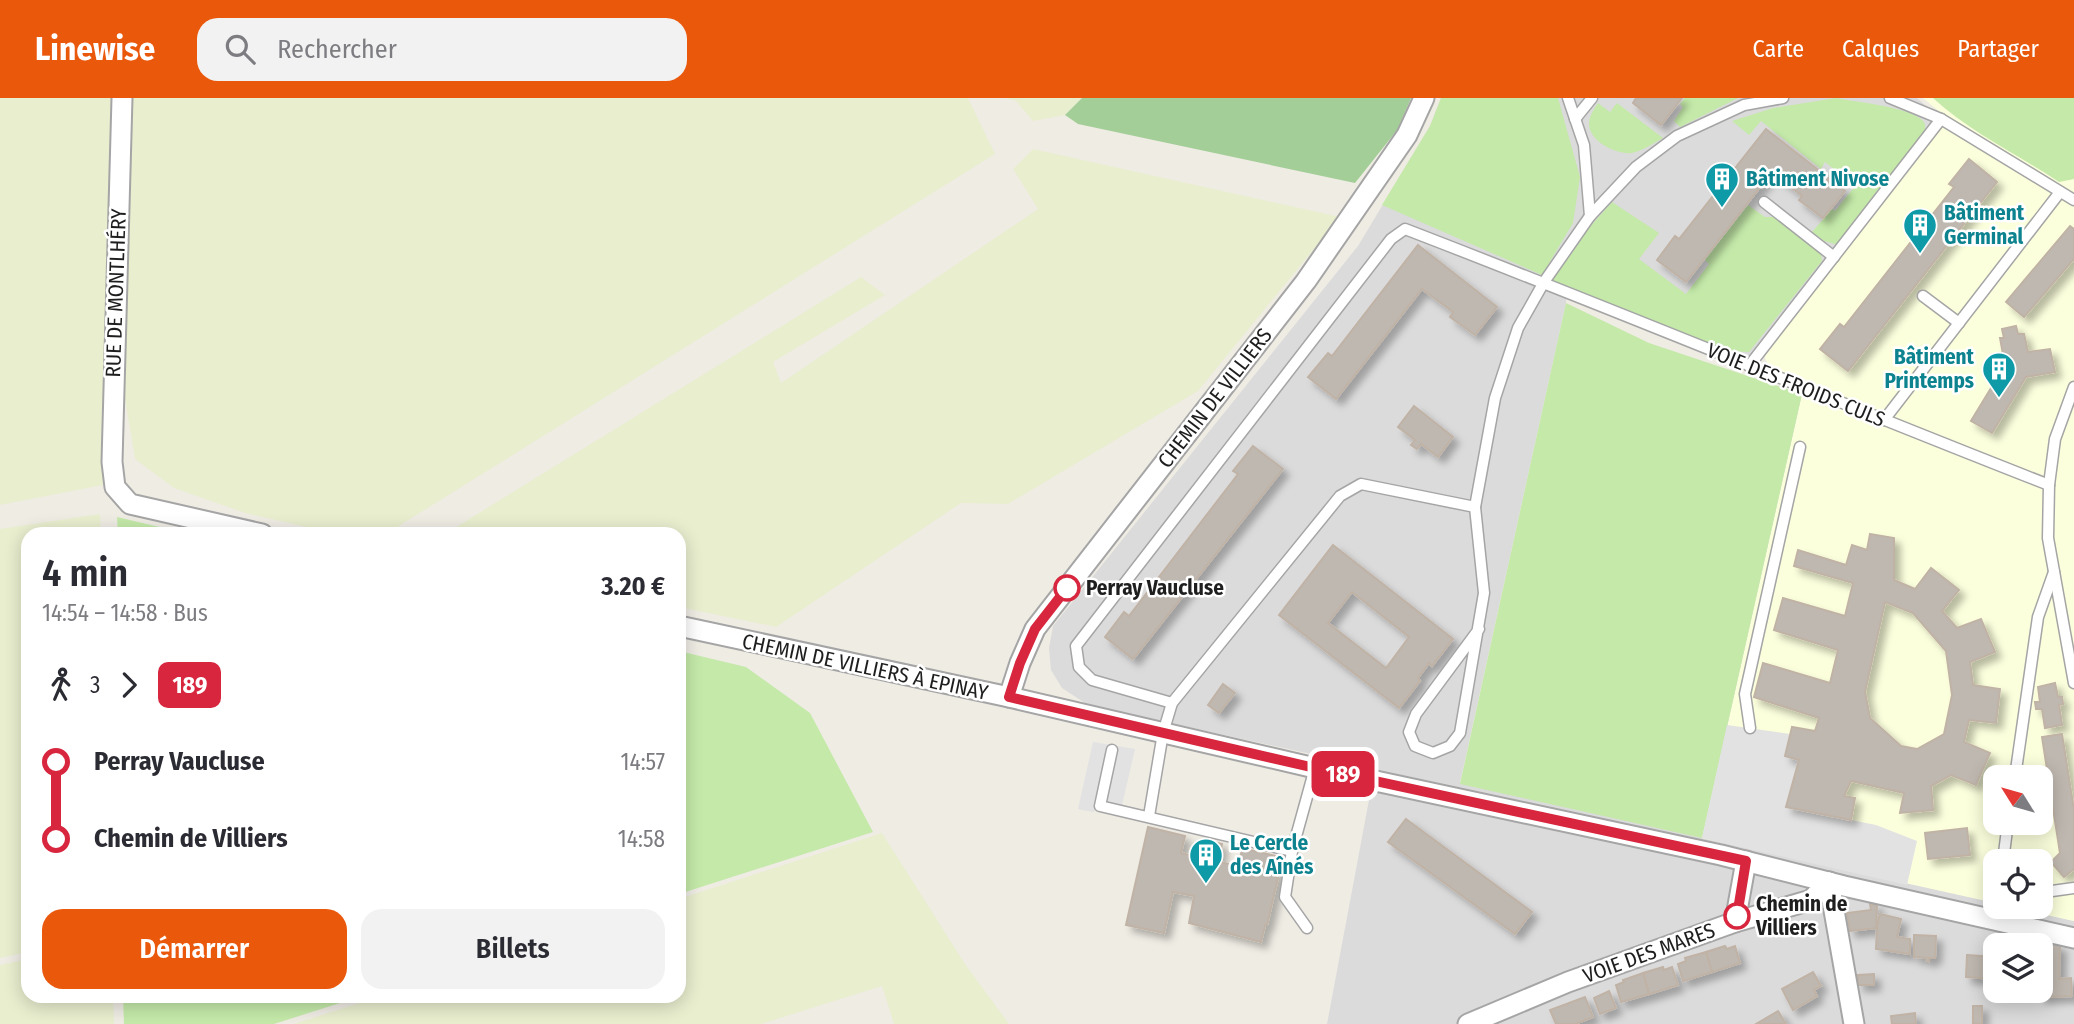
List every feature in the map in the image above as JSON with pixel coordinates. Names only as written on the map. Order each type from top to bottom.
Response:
[{"type":"street","name":"RUE DE MONTLHÉRY","points":[[121,98],[112,462],[115,487],[130,504],[230,527]]},
{"type":"street","name":"CHEMIN DE VILLIERS","points":[[1009,697],[1035,629],[1306,281],[1407,135],[1424,98]]},
{"type":"street","name":"CHEMIN DE VILLIERS À EPINAY","points":[[686,628],[1746,861],[2074,938]]},
{"type":"street","points":[[1735,922],[1746,861]]},
{"type":"street","points":[[1837,884],[1852,1023]]},
{"type":"street","name":"VOIE DES MARES","points":[[1468,1024],[1568,982],[1735,922],[1811,900],[1837,884]]},
{"type":"lane","points":[[1568,98],[1584,145],[1590,216]]},
{"type":"lane","points":[[1575,119],[1592,98]]},
{"type":"lane","points":[[1479,629],[1416,714],[1409,732],[1415,746],[1433,753],[1450,746],[1460,733],[1479,629],[1484,593],[1475,507],[1495,398],[1518,328],[1544,282],[1590,216],[1636,167],[1676,136],[1744,105],[1783,98]]},
{"type":"lane","points":[[1890,98],[1941,119],[2074,200]]},
{"type":"lane","points":[[1749,366],[1941,119]]},
{"type":"lane","points":[[1884,420],[2060,192]]},
{"type":"lane","points":[[1765,202],[1834,257]]},
{"type":"lane","name":"VOIE DES FROIDS CULS","points":[[1172,703],[1092,680],[1079,667],[1076,646],[1391,239],[1405,229],[2049,485]]},
{"type":"lane","points":[[1923,296],[1959,323]]},
{"type":"lane","points":[[2074,387],[2054,439],[2049,485],[2048,538],[2074,683]]},
{"type":"lane","points":[[1750,728],[1745,694],[1800,447]]},
{"type":"lane","points":[[1149,816],[1163,733],[1172,703],[1340,496],[1361,484],[1475,507]]},
{"type":"lane","points":[[2017,765],[2038,617],[2054,572]]},
{"type":"lane","points":[[1112,750],[1100,806],[1292,851]]},
{"type":"lane","points":[[1307,928],[1285,897],[1292,851],[1315,768]]},
{"type":"lane","points":[[2053,891],[2074,888]]},
{"type":"shaded area","points":[[0,98],[118,98],[103,485],[0,505]]},
{"type":"shaded area","points":[[133,98],[968,98],[995,154],[397,527],[307,527],[245,513],[174,488],[135,459],[124,393]]},
{"type":"shaded area","points":[[1005,98],[1082,98],[1065,115],[1033,121],[1016,101]]},
{"type":"shaded area","points":[[1441,98],[1917,98],[1941,119],[1749,366],[1567,287],[1566,303],[1460,783],[1802,394],[1989,765],[1983,765],[1983,835],[1994,835],[1992,849],[1983,849],[1983,919],[2053,919],[2053,916],[2074,921],[2074,1024],[1327,1024],[1375,768],[1088,705],[1062,688],[1051,670],[1049,648],[1053,626],[1358,246],[1430,126]]},
{"type":"shaded area","points":[[1923,98],[2074,98],[2074,921],[2053,916],[2053,849],[1983,849],[1983,900],[1702,838],[1802,394],[1799,379],[1769,366],[1765,358],[1766,349],[1946,117]]},
{"type":"shaded area","points":[[1033,149],[1340,217],[1198,391],[1008,504],[961,503],[776,627],[686,608],[686,527],[456,527],[861,277],[885,295],[773,362],[781,383],[1038,209],[1013,169]]},
{"type":"shaded area","points":[[100,514],[101,527],[21,527],[21,954],[0,958],[0,529]]},
{"type":"shaded area","points":[[1727,725],[1790,734],[1785,755],[1799,760],[1786,807],[1876,825],[1917,841],[1907,885],[1702,838]]},
{"type":"shaded area","points":[[1093,742],[1135,749],[1122,805],[1100,806],[1093,812],[1078,809]]},
{"type":"shaded area","points":[[882,833],[965,964],[1009,1024],[894,1024],[882,986],[761,1024],[294,1024],[359,1003],[686,1003],[686,897]]},
{"type":"shaded area","points":[[21,960],[21,1003],[113,1003],[114,1024],[0,1024],[0,965]]},
{"type":"green space","points":[[1082,98],[1411,98],[1398,129],[1355,183],[1078,124],[1065,115]]},
{"type":"green space","points":[[1441,98],[1558,98],[1580,177],[1573,223],[1542,275],[1382,205],[1430,126]]},
{"type":"green space","points":[[1685,98],[1738,98],[1680,127],[1674,121]]},
{"type":"green space","points":[[1836,98],[1907,112],[1917,116],[1925,124],[1925,131],[1838,245],[1824,241],[1812,232],[1832,209],[1835,211],[1855,186],[1825,162],[1821,169],[1761,121],[1749,135],[1732,121],[1773,108]]},
{"type":"green space","points":[[1933,98],[2074,98],[2074,179],[2059,182],[1978,132]]},
{"type":"green space","points":[[1598,103],[1610,112],[1617,103],[1663,138],[1632,153],[1619,152],[1604,146],[1593,136],[1589,124]]},
{"type":"green space","points":[[1612,202],[1659,233],[1639,259],[1686,294],[1709,264],[1705,260],[1748,205],[1765,217],[1779,217],[1817,247],[1822,261],[1749,352],[1724,351],[1552,280],[1586,231]]},
{"type":"green space","points":[[1566,303],[1649,343],[1802,394],[1702,838],[1460,784]]},
{"type":"green space","points":[[117,517],[159,527],[118,527]]},
{"type":"green space","points":[[686,653],[746,667],[810,713],[873,832],[686,892]]},
{"type":"green space","points":[[123,1003],[340,1003],[274,1024],[124,1024]]},
{"type":"building","points":[[1636,98],[1682,98],[1661,125],[1633,103]]},
{"type":"building","name":"Bâtiment Nivose","points":[[1766,129],[1845,191],[1823,218],[1799,200],[1802,196],[1772,172],[1686,282],[1657,260],[1675,236],[1679,239]]},
{"type":"building","name":"Bâtiment Germinal","points":[[1969,159],[1997,182],[1848,371],[1820,349],[1840,324],[1844,327],[1954,187],[1949,184]]},
{"type":"building","points":[[2070,226],[2074,229],[2074,259],[2024,317],[2006,302]]},
{"type":"building","points":[[1418,245],[1497,307],[1475,335],[1450,317],[1453,312],[1422,289],[1336,399],[1308,377],[1328,353],[1332,356]]},
{"type":"building","name":"Bâtiment Printemps","points":[[2016,326],[2018,334],[2024,334],[2028,352],[2050,349],[2055,372],[2026,377],[1992,433],[1971,421],[2005,365],[2000,338],[2004,338],[2002,329]]},
{"type":"building","points":[[1414,406],[1453,437],[1438,457],[1421,444],[1417,449],[1411,445],[1415,440],[1398,427]]},
{"type":"building","points":[[1253,446],[1283,469],[1133,659],[1105,637],[1124,612],[1129,616],[1238,474],[1233,471]]},
{"type":"building","points":[[1870,534],[1894,538],[1894,580],[1915,589],[1931,568],[1959,590],[1942,611],[1957,628],[1981,619],[1995,652],[1970,662],[1973,685],[2000,689],[1996,723],[1969,720],[1964,742],[1990,753],[1976,785],[1951,775],[1931,786],[1933,810],[1900,813],[1904,793],[1851,781],[1844,796],[1855,798],[1851,820],[1786,807],[1799,760],[1785,756],[1792,727],[1815,731],[1819,718],[1754,697],[1763,663],[1830,683],[1838,650],[1774,630],[1783,598],[1845,616],[1853,583],[1794,566],[1798,550],[1846,565],[1852,545],[1867,550]],"holes":[[[1885,602],[1913,613],[1946,651],[1952,695],[1944,734],[1917,749],[1901,746],[1870,718],[1865,692]]]},
{"type":"building","points":[[1333,545],[1453,639],[1432,666],[1429,663],[1418,678],[1420,681],[1399,708],[1279,615]],"holes":[[[1352,592],[1409,637],[1386,668],[1328,623]]]},
{"type":"building","points":[[2055,683],[2058,697],[2062,697],[2063,704],[2059,705],[2062,725],[2045,728],[2042,709],[2036,709],[2035,702],[2040,702],[2038,687]]},
{"type":"building","points":[[1223,684],[1235,693],[1219,713],[1208,705]]},
{"type":"building","points":[[2062,734],[2074,810],[2074,869],[2064,877],[2053,864],[2053,860],[2060,853],[2053,808],[2053,765],[2046,765],[2042,737]]},
{"type":"building","points":[[1406,819],[1532,912],[1515,934],[1388,842]]},
{"type":"building","name":"Le Cercle des Aînés","points":[[1148,827],[1185,836],[1181,853],[1201,858],[1206,840],[1222,844],[1219,862],[1239,866],[1242,848],[1280,857],[1275,877],[1278,878],[1261,942],[1189,923],[1194,896],[1173,892],[1164,933],[1126,925]]},
{"type":"building","points":[[1967,828],[1970,855],[1928,859],[1925,833]]},
{"type":"building","points":[[1870,904],[1877,905],[1876,928],[1850,931],[1847,913],[1871,910]]},
{"type":"building","points":[[1880,914],[1901,919],[1897,937],[1910,939],[1910,954],[1876,949]]},
{"type":"building","points":[[1914,935],[1936,936],[1935,958],[1929,958],[1929,961],[1926,958],[1914,957]]},
{"type":"building","points":[[2053,944],[2060,946],[2059,979],[2071,978],[2072,996],[2053,997]]},
{"type":"building","points":[[1725,946],[1727,949],[1735,946],[1740,963],[1712,972],[1706,952]]},
{"type":"building","points":[[1706,952],[1712,972],[1683,981],[1678,964],[1686,961],[1685,958]]},
{"type":"building","points":[[1967,955],[1983,956],[1983,978],[1966,977]]},
{"type":"building","points":[[1663,967],[1664,970],[1672,967],[1678,985],[1649,994],[1643,973]]},
{"type":"building","points":[[1813,972],[1821,986],[1814,990],[1817,996],[1793,1010],[1782,989]]},
{"type":"building","points":[[1643,973],[1649,994],[1621,1002],[1616,985]]},
{"type":"building","points":[[1874,974],[1874,985],[1858,985],[1858,975]]},
{"type":"building","points":[[1609,991],[1616,1008],[1600,1014],[1594,998]]},
{"type":"building","points":[[1585,997],[1593,1017],[1575,1024],[1556,1024],[1550,1010]]},
{"type":"building","points":[[1973,1006],[1982,1006],[1982,1024],[1973,1024]]},
{"type":"building","points":[[1778,1011],[1786,1024],[1756,1024]]},
{"type":"building","points":[[1915,1013],[1916,1024],[1892,1024],[1891,1016]]},
{"type":"bus line","name":"189","points":[[1067,588],[1035,629],[1009,697],[1315,768],[1746,861],[1737,916]]},
{"type":"place","name":"Bâtiment Nivose","points":[[1722,209]]},
{"type":"place","name":"Bâtiment Germinal","points":[[1920,255]]},
{"type":"place","name":"Bâtiment Printemps","points":[[1999,399]]},
{"type":"place","name":"Perray Vaucluse","points":[[1067,588]]},
{"type":"place","name":"Le Cercle des Aînés","points":[[1206,885]]},
{"type":"place","name":"Chemin de Villiers","points":[[1737,916]]}]
